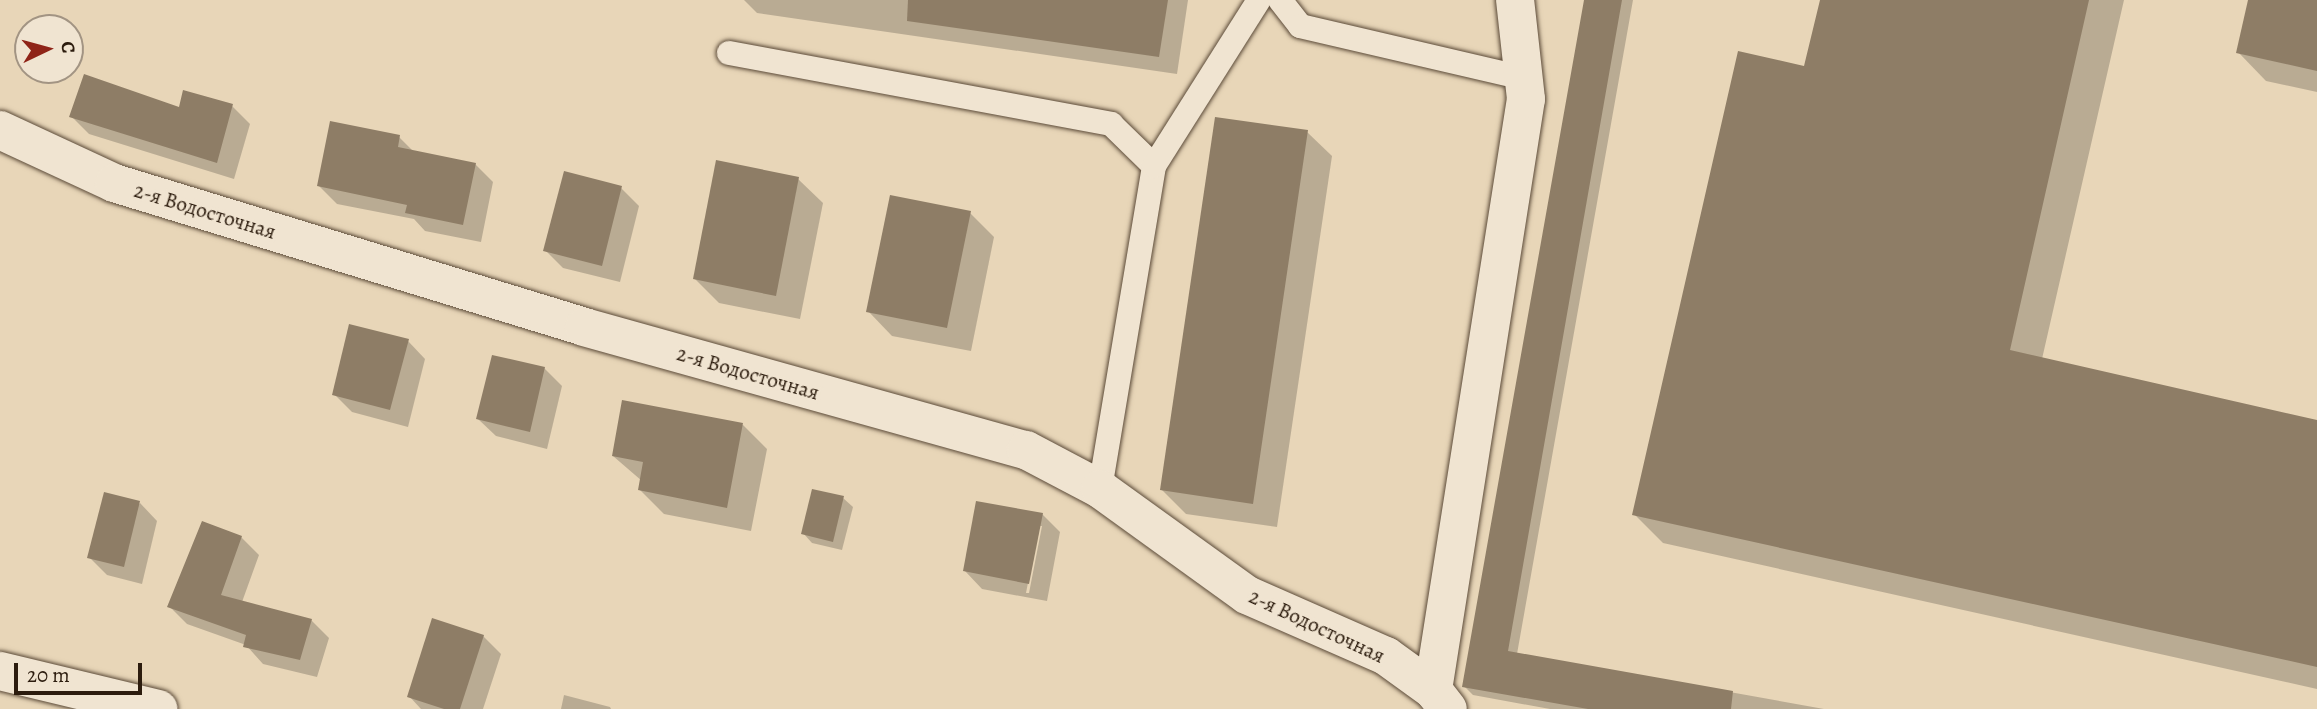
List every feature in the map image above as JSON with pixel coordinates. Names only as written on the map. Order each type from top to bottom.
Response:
[{"type":"street","points":[[1440,700],[1526,99],[1515,0]]},
{"type":"street","name":"2-я Водосточная","points":[[0,131],[114,183],[584,327],[1026,450],[1100,489],[1247,595],[1387,656],[1440,700]]},
{"type":"street","points":[[0,671],[120,704],[158,709]]},
{"type":"lane","points":[[1100,489],[1154,166],[1259,0]]},
{"type":"lane","points":[[1280,0],[1300,26],[1524,78]]},
{"type":"lane","points":[[729,53],[1111,124],[1154,166]]},
{"type":"building","points":[[908,0],[1168,0],[1159,57],[907,21]]},
{"type":"building","points":[[1584,0],[1622,0],[1508,651],[1733,691],[1731,709],[1588,709],[1462,687]]},
{"type":"building","points":[[1820,0],[2089,0],[2010,350],[2317,420],[2317,667],[1632,515],[1738,51],[1804,66]]},
{"type":"building","points":[[2248,0],[2317,0],[2317,71],[2236,53]]},
{"type":"building","points":[[84,74],[179,107],[183,90],[233,104],[217,163],[69,117],[81,84],[84,84]]},
{"type":"building","points":[[1215,117],[1308,130],[1253,504],[1160,490]]},
{"type":"building","points":[[330,121],[400,135],[398,147],[476,163],[463,225],[405,213],[407,205],[317,186]]},
{"type":"building","points":[[716,160],[799,177],[776,296],[693,279]]},
{"type":"building","points":[[564,171],[622,186],[602,266],[543,251]]},
{"type":"building","points":[[890,195],[971,211],[947,328],[866,312]]},
{"type":"building","points":[[349,324],[409,339],[390,410],[332,395]]},
{"type":"building","points":[[492,355],[545,367],[530,432],[476,419]]},
{"type":"building","points":[[622,400],[743,423],[727,508],[638,490],[643,462],[612,456]]},
{"type":"building","points":[[812,489],[844,496],[833,542],[801,534]]},
{"type":"building","points":[[104,492],[140,501],[124,567],[87,558]]},
{"type":"building","points":[[976,501],[1043,513],[1029,584],[963,571]]},
{"type":"building","points":[[202,521],[242,536],[221,595],[312,619],[300,660],[243,647],[246,635],[167,607]]},
{"type":"building","points":[[432,618],[484,635],[460,709],[444,709],[407,697]]}]
